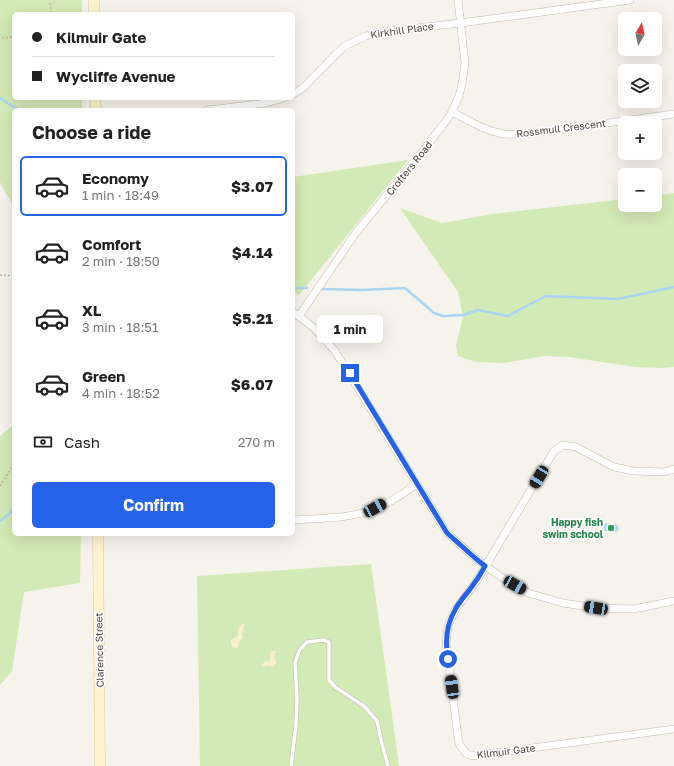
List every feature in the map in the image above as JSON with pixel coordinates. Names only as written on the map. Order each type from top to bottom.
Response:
[{"type":"street","points":[[94,0],[94,12]]},
{"type":"street","name":"Crofters Road","points":[[296,314],[355,234],[446,122],[452,112],[459,96],[465,63],[458,0]]},
{"type":"street","points":[[461,23],[630,0]]},
{"type":"street","name":"Kirkhill Place","points":[[295,93],[303,88],[345,46],[366,36],[380,32],[461,23]]},
{"type":"street","points":[[225,108],[266,103],[277,100]]},
{"type":"street","name":"Rossmull Crescent","points":[[452,112],[479,125],[504,134],[534,133],[674,114]]},
{"type":"street","points":[[296,314],[314,328],[335,351],[447,533],[485,566],[501,578],[528,593],[562,603],[596,608],[634,609],[674,601]]},
{"type":"street","name":"Kilmuir Gate","points":[[674,469],[664,472],[634,471],[614,467],[576,446],[563,445],[554,451],[476,582],[455,610],[448,626],[446,644],[459,744],[466,753],[472,756],[674,729]]},
{"type":"street","points":[[295,520],[359,514],[375,508],[417,484]]},
{"type":"street","name":"Clarence Street","points":[[98,536],[100,766]]},
{"type":"lane","points":[[291,766],[296,725],[297,700],[295,663],[299,651],[307,642],[324,640],[329,642],[329,680],[335,687],[364,706],[377,721],[388,766]]},
{"type":"path","points":[[50,4],[52,12]]},
{"type":"path","points":[[2,38],[12,37]]},
{"type":"path","points":[[0,275],[12,276]]},
{"type":"path","points":[[0,486],[12,467]]},
{"type":"green space","points":[[0,0],[82,0],[82,12],[12,12],[12,100],[82,100],[82,108],[12,108],[12,204],[0,182]]},
{"type":"green space","points":[[408,160],[299,295],[295,293],[295,177]]},
{"type":"green space","points":[[674,193],[674,367],[660,368],[635,367],[569,357],[545,356],[503,363],[476,362],[458,356],[456,345],[463,317],[458,292],[400,208],[442,223],[493,214],[618,200],[618,212],[662,212],[662,195]]},
{"type":"green space","points":[[12,426],[12,536],[81,536],[80,583],[24,592],[12,671],[0,685],[0,436]]},
{"type":"green space","points":[[371,564],[399,766],[200,766],[197,576]]},
{"type":"sand","points":[[242,624],[245,624],[242,634],[243,638],[239,641],[238,647],[232,647],[231,640],[238,636],[238,629]]},
{"type":"sand","points":[[271,651],[276,651],[274,658],[277,662],[274,667],[264,667],[262,665],[266,661],[269,662]]},
{"type":"water","name":"Happy fish swim school","points":[[605,523],[609,525],[611,523],[613,525],[617,525],[619,528],[616,532],[604,531],[603,527]]},
{"type":"waterway","points":[[0,98],[16,108]]},
{"type":"waterway","points":[[323,289],[363,290],[405,288],[434,313],[443,316],[464,315],[478,310],[508,316],[546,296],[618,299],[674,287]]},
{"type":"waterway","points":[[295,288],[307,288]]},
{"type":"waterway","points":[[0,521],[12,511]]},
{"type":"place","name":"Happy fish swim school","points":[[611,528]]},
{"type":"route","points":[[350,373],[447,533],[485,566],[476,582],[455,610],[448,626],[446,644],[448,659]]}]
